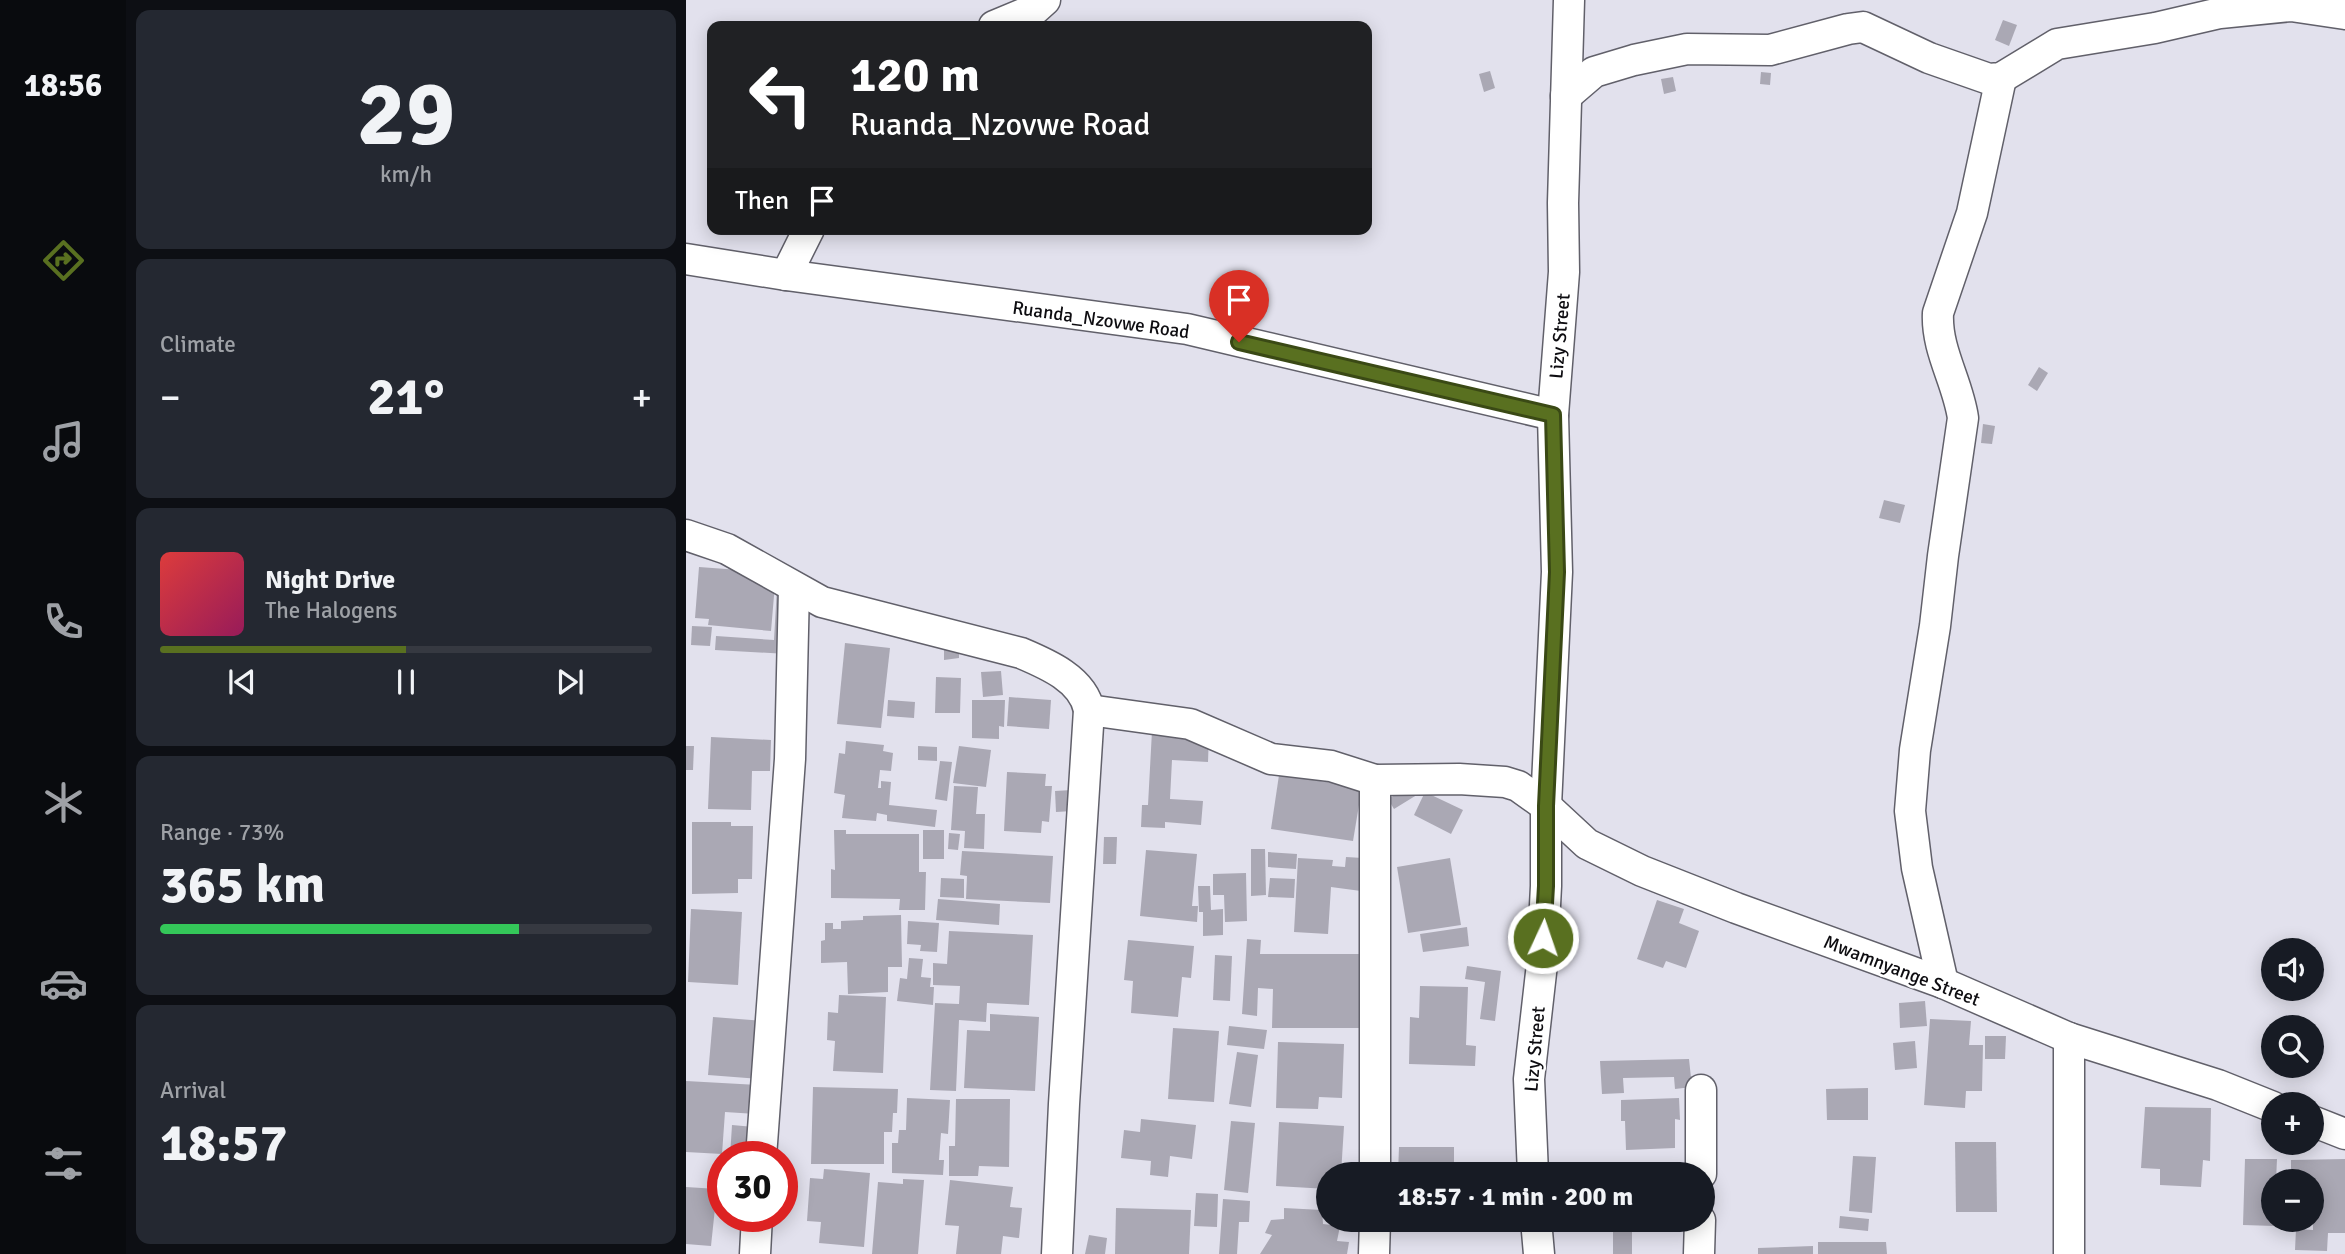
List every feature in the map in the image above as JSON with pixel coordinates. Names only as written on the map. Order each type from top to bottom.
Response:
[{"type":"street","points":[[1006,21],[1035,9],[1045,0]]},
{"type":"street","name":"Lizy Street","points":[[1532,1162],[1529,1079],[1542,964],[1546,886],[1546,806],[1557,572],[1553,415],[1564,272],[1563,204],[1569,0]]},
{"type":"street","points":[[1566,96],[1594,72],[1634,60],[1687,49],[1770,50],[1863,27],[1929,58],[1978,77],[2001,78],[2057,44],[2155,28],[2220,13],[2291,6],[2345,14]]},
{"type":"street","points":[[1943,983],[1917,868],[1910,811],[1915,750],[1963,418],[1937,327],[1938,313],[1972,213],[2001,78]]},
{"type":"street","points":[[786,275],[806,235]]},
{"type":"street","name":"Ruanda_Nzovwe Road","points":[[686,259],[1187,329],[1553,415]]},
{"type":"street","points":[[686,535],[727,549],[822,602],[1021,653],[1065,676],[1085,696],[1089,710],[1057,1254]]},
{"type":"street","points":[[762,1141],[790,759],[794,588]]},
{"type":"street","name":"Mwamnyange Street","points":[[1089,710],[1190,724],[1271,758],[1331,766],[1375,780],[1459,779],[1505,782],[1528,792],[1579,838],[1642,871],[1943,983],[2070,1038],[2261,1102]]},
{"type":"street","points":[[1375,780],[1375,1162]]},
{"type":"street","points":[[1546,886],[1564,866],[1597,849]]},
{"type":"street","points":[[2070,1038],[2070,1254]]},
{"type":"street","points":[[1701,1090],[1701,1162]]},
{"type":"street","points":[[2324,1126],[2345,1134]]},
{"type":"street","points":[[755,1254],[756,1232]]},
{"type":"street","points":[[1374,1254],[1375,1232]]},
{"type":"street","points":[[1537,1232],[1539,1254]]},
{"type":"street","points":[[1699,1254],[1700,1232]]},
{"type":"building","points":[[2003,20],[2017,25],[2009,46],[1995,40]]},
{"type":"building","points":[[1490,71],[1495,88],[1484,92],[1479,74]]},
{"type":"building","points":[[1761,72],[1771,73],[1770,85],[1760,84]]},
{"type":"building","points":[[1673,77],[1676,91],[1664,94],[1661,79]]},
{"type":"building","points":[[2039,367],[2048,373],[2037,391],[2028,385]]},
{"type":"building","points":[[1983,424],[1995,426],[1992,444],[1981,443]]},
{"type":"building","points":[[1884,500],[1905,505],[1900,523],[1879,518]]},
{"type":"building","points":[[699,567],[753,571],[752,582],[775,584],[771,631],[708,625],[709,619],[695,618]]},
{"type":"building","points":[[777,587],[791,587],[787,654],[715,650],[716,636],[774,640]]},
{"type":"building","points":[[692,626],[712,627],[710,646],[691,645]]},
{"type":"building","points":[[845,643],[890,648],[881,728],[837,724]]},
{"type":"building","points":[[959,645],[959,658],[944,660],[944,646]]},
{"type":"building","points":[[1001,671],[1003,695],[983,697],[981,672]]},
{"type":"building","points":[[936,677],[961,678],[960,713],[935,713]]},
{"type":"building","points":[[1009,697],[1051,700],[1049,729],[1007,726]]},
{"type":"building","points":[[888,700],[915,702],[914,718],[887,716]]},
{"type":"building","points":[[972,700],[1005,700],[1004,727],[999,726],[999,739],[972,738]]},
{"type":"building","points":[[1152,731],[1209,734],[1208,762],[1172,760],[1170,799],[1203,801],[1201,825],[1165,822],[1165,828],[1141,827],[1142,805],[1148,805]]},
{"type":"building","points":[[711,737],[771,740],[770,771],[752,771],[751,810],[708,809]]},
{"type":"building","points":[[846,741],[884,745],[883,751],[893,753],[891,771],[880,770],[878,788],[881,788],[881,781],[891,782],[889,805],[937,810],[935,827],[887,821],[887,815],[877,813],[876,821],[842,818],[845,795],[834,793],[839,753],[845,754]]},
{"type":"building","points":[[686,746],[694,746],[693,770],[686,770]]},
{"type":"building","points":[[918,746],[937,747],[937,761],[918,760]]},
{"type":"building","points":[[959,746],[991,750],[986,787],[953,783]]},
{"type":"building","points":[[940,761],[952,762],[947,801],[935,799]]},
{"type":"building","points":[[1007,772],[1046,774],[1045,786],[1052,786],[1049,822],[1042,821],[1041,833],[1004,831]]},
{"type":"building","points":[[1279,775],[1362,787],[1353,841],[1271,829]]},
{"type":"building","points":[[1414,784],[1420,793],[1394,809],[1388,799]]},
{"type":"building","points":[[954,786],[978,787],[976,814],[985,814],[984,849],[964,848],[965,831],[951,830]]},
{"type":"building","points":[[1072,790],[1073,811],[1056,812],[1055,791]]},
{"type":"building","points":[[1425,792],[1463,810],[1451,834],[1414,815]]},
{"type":"building","points":[[692,822],[731,822],[731,826],[753,826],[752,879],[738,879],[738,893],[692,894]]},
{"type":"building","points":[[834,830],[846,830],[846,834],[919,834],[919,872],[926,872],[925,910],[899,910],[900,899],[831,898],[831,869],[835,870]]},
{"type":"building","points":[[923,830],[944,830],[944,859],[923,859]]},
{"type":"building","points":[[949,833],[960,834],[958,850],[948,849]]},
{"type":"building","points":[[1104,837],[1117,837],[1116,864],[1103,864]]},
{"type":"building","points":[[1251,849],[1265,849],[1266,895],[1251,896]]},
{"type":"building","points":[[1146,850],[1197,854],[1192,906],[1198,906],[1197,922],[1140,916]]},
{"type":"building","points":[[962,851],[1053,856],[1050,903],[966,899],[967,876],[960,875]]},
{"type":"building","points":[[1268,852],[1297,854],[1296,869],[1268,867]]},
{"type":"building","points":[[1346,857],[1363,858],[1361,891],[1331,887],[1328,934],[1294,932],[1298,858],[1333,860],[1332,866],[1345,867]]},
{"type":"building","points":[[1450,858],[1461,925],[1408,933],[1397,867]]},
{"type":"building","points":[[1246,873],[1247,921],[1225,922],[1224,895],[1213,895],[1213,874]]},
{"type":"building","points":[[941,878],[964,879],[964,898],[940,897]]},
{"type":"building","points":[[1270,878],[1295,879],[1294,898],[1268,897]]},
{"type":"building","points":[[1198,886],[1210,886],[1211,910],[1223,909],[1223,935],[1203,936],[1203,912],[1199,912]]},
{"type":"building","points":[[938,899],[1000,904],[999,925],[936,920]]},
{"type":"building","points":[[1657,900],[1684,909],[1679,923],[1699,931],[1686,968],[1666,961],[1663,968],[1637,959]]},
{"type":"building","points":[[691,909],[742,912],[738,985],[688,982]]},
{"type":"building","points":[[901,915],[902,967],[888,967],[888,992],[848,994],[847,962],[821,963],[821,941],[825,940],[825,923],[833,923],[833,929],[841,929],[841,921],[863,920],[863,916]]},
{"type":"building","points":[[908,921],[939,923],[937,952],[920,951],[921,945],[907,944]]},
{"type":"building","points":[[1467,927],[1469,946],[1423,952],[1420,934]]},
{"type":"building","points":[[949,931],[1033,935],[1029,1005],[987,1003],[986,1022],[959,1020],[956,1091],[930,1090],[935,1003],[959,1004],[960,986],[933,985],[933,963],[947,964]]},
{"type":"building","points":[[1247,939],[1261,940],[1260,954],[1366,954],[1365,1028],[1272,1028],[1273,989],[1258,988],[1257,1016],[1242,1014]]},
{"type":"building","points":[[1128,940],[1194,946],[1191,978],[1182,977],[1178,1017],[1131,1013],[1133,981],[1124,980]]},
{"type":"building","points":[[1215,955],[1232,956],[1230,1001],[1213,1000]]},
{"type":"building","points":[[909,958],[923,959],[921,977],[931,978],[930,987],[934,987],[933,1005],[897,1001],[900,978],[907,979]]},
{"type":"building","points":[[1467,966],[1501,971],[1495,1021],[1480,1019],[1485,982],[1465,979]]},
{"type":"building","points":[[1420,986],[1468,987],[1466,1045],[1476,1046],[1475,1066],[1409,1064],[1410,1017],[1419,1018]]},
{"type":"building","points":[[839,995],[886,997],[883,1073],[833,1071],[835,1041],[827,1040],[828,1012],[838,1013]]},
{"type":"building","points":[[1925,1001],[1927,1026],[1900,1028],[1899,1003]]},
{"type":"building","points":[[990,1014],[1039,1017],[1035,1091],[964,1088],[967,1030],[990,1031]]},
{"type":"building","points":[[713,1017],[765,1021],[760,1079],[708,1075]]},
{"type":"building","points":[[1930,1019],[1971,1021],[1969,1045],[1983,1045],[1982,1091],[1966,1091],[1965,1108],[1924,1105]]},
{"type":"building","points":[[1229,1026],[1267,1030],[1264,1049],[1227,1045]]},
{"type":"building","points":[[1173,1028],[1219,1031],[1214,1102],[1168,1099]]},
{"type":"building","points":[[1985,1036],[2006,1036],[2005,1059],[1985,1059]]},
{"type":"building","points":[[1915,1041],[1917,1068],[1895,1070],[1893,1043]]},
{"type":"building","points":[[1278,1042],[1344,1044],[1342,1098],[1319,1097],[1318,1109],[1276,1108]]},
{"type":"building","points":[[1237,1052],[1258,1055],[1251,1107],[1229,1104]]},
{"type":"building","points":[[1689,1059],[1692,1087],[1675,1089],[1674,1077],[1623,1078],[1624,1093],[1602,1094],[1600,1061]]},
{"type":"building","points":[[686,1081],[758,1085],[756,1114],[725,1112],[723,1141],[707,1141],[707,1153],[686,1152]]},
{"type":"building","points":[[813,1087],[898,1089],[897,1113],[893,1113],[892,1132],[884,1132],[884,1164],[811,1164]]},
{"type":"building","points":[[1868,1088],[1868,1120],[1827,1120],[1826,1089]]},
{"type":"building","points":[[907,1098],[950,1100],[948,1134],[941,1133],[939,1160],[944,1160],[943,1175],[892,1173],[892,1143],[898,1143],[899,1130],[906,1130]]},
{"type":"building","points":[[1679,1098],[1680,1120],[1675,1119],[1675,1148],[1626,1150],[1621,1100]]},
{"type":"building","points":[[956,1099],[1010,1099],[1009,1167],[979,1166],[978,1176],[949,1176],[949,1146],[955,1146]]},
{"type":"building","points":[[2145,1107],[2211,1108],[2210,1161],[2203,1160],[2201,1187],[2160,1185],[2160,1169],[2141,1168]]},
{"type":"building","points":[[1141,1119],[1196,1125],[1192,1159],[1170,1156],[1168,1177],[1150,1175],[1151,1161],[1121,1158],[1124,1130],[1140,1132]]},
{"type":"building","points":[[1231,1121],[1255,1123],[1248,1193],[1224,1190]]},
{"type":"building","points":[[1279,1122],[1344,1126],[1342,1162],[1316,1162],[1316,1188],[1276,1186]]},
{"type":"building","points":[[732,1125],[754,1127],[754,1141],[731,1141]]},
{"type":"building","points":[[1955,1142],[1996,1142],[1997,1212],[1956,1212]]},
{"type":"building","points":[[1399,1147],[1454,1147],[1454,1162],[1398,1162]]},
{"type":"building","points":[[1853,1156],[1876,1157],[1872,1213],[1849,1211]]},
{"type":"building","points":[[2245,1159],[2277,1159],[2277,1169],[2261,1169],[2261,1226],[2243,1225]]},
{"type":"building","points":[[2345,1159],[2345,1233],[2328,1233],[2327,1251],[2295,1250],[2296,1232],[2324,1232],[2324,1169],[2291,1169],[2291,1160]]},
{"type":"building","points":[[824,1169],[870,1173],[864,1247],[819,1243],[821,1222],[807,1221],[810,1178],[823,1179]]},
{"type":"building","points":[[903,1179],[924,1180],[918,1254],[872,1254],[878,1182],[903,1184]]},
{"type":"building","points":[[950,1180],[1013,1187],[1010,1207],[1022,1208],[1019,1238],[1003,1236],[1001,1254],[956,1254],[959,1226],[945,1225]]},
{"type":"building","points":[[686,1187],[707,1188],[707,1232],[712,1232],[711,1246],[686,1244]]},
{"type":"building","points":[[1196,1193],[1218,1194],[1217,1227],[1194,1226]]},
{"type":"building","points":[[1223,1199],[1250,1201],[1249,1222],[1239,1222],[1237,1254],[1219,1254]]},
{"type":"building","points":[[1116,1208],[1191,1210],[1189,1254],[1115,1254]]},
{"type":"building","points":[[1284,1208],[1316,1210],[1316,1232],[1339,1232],[1337,1241],[1349,1242],[1347,1254],[1260,1254],[1272,1235],[1265,1233],[1271,1220],[1284,1219]]},
{"type":"building","points":[[1840,1216],[1869,1219],[1868,1231],[1839,1228]]},
{"type":"building","points":[[1613,1232],[1632,1232],[1632,1254],[1613,1254]]},
{"type":"building","points":[[1089,1235],[1107,1238],[1105,1254],[1085,1254]]},
{"type":"building","points":[[1818,1242],[1886,1242],[1887,1254],[1818,1254]]},
{"type":"building","points":[[1813,1246],[1813,1254],[1758,1254],[1758,1248]]},
{"type":"route","points":[[1239,342],[1553,415],[1557,572],[1543,938]]}]
